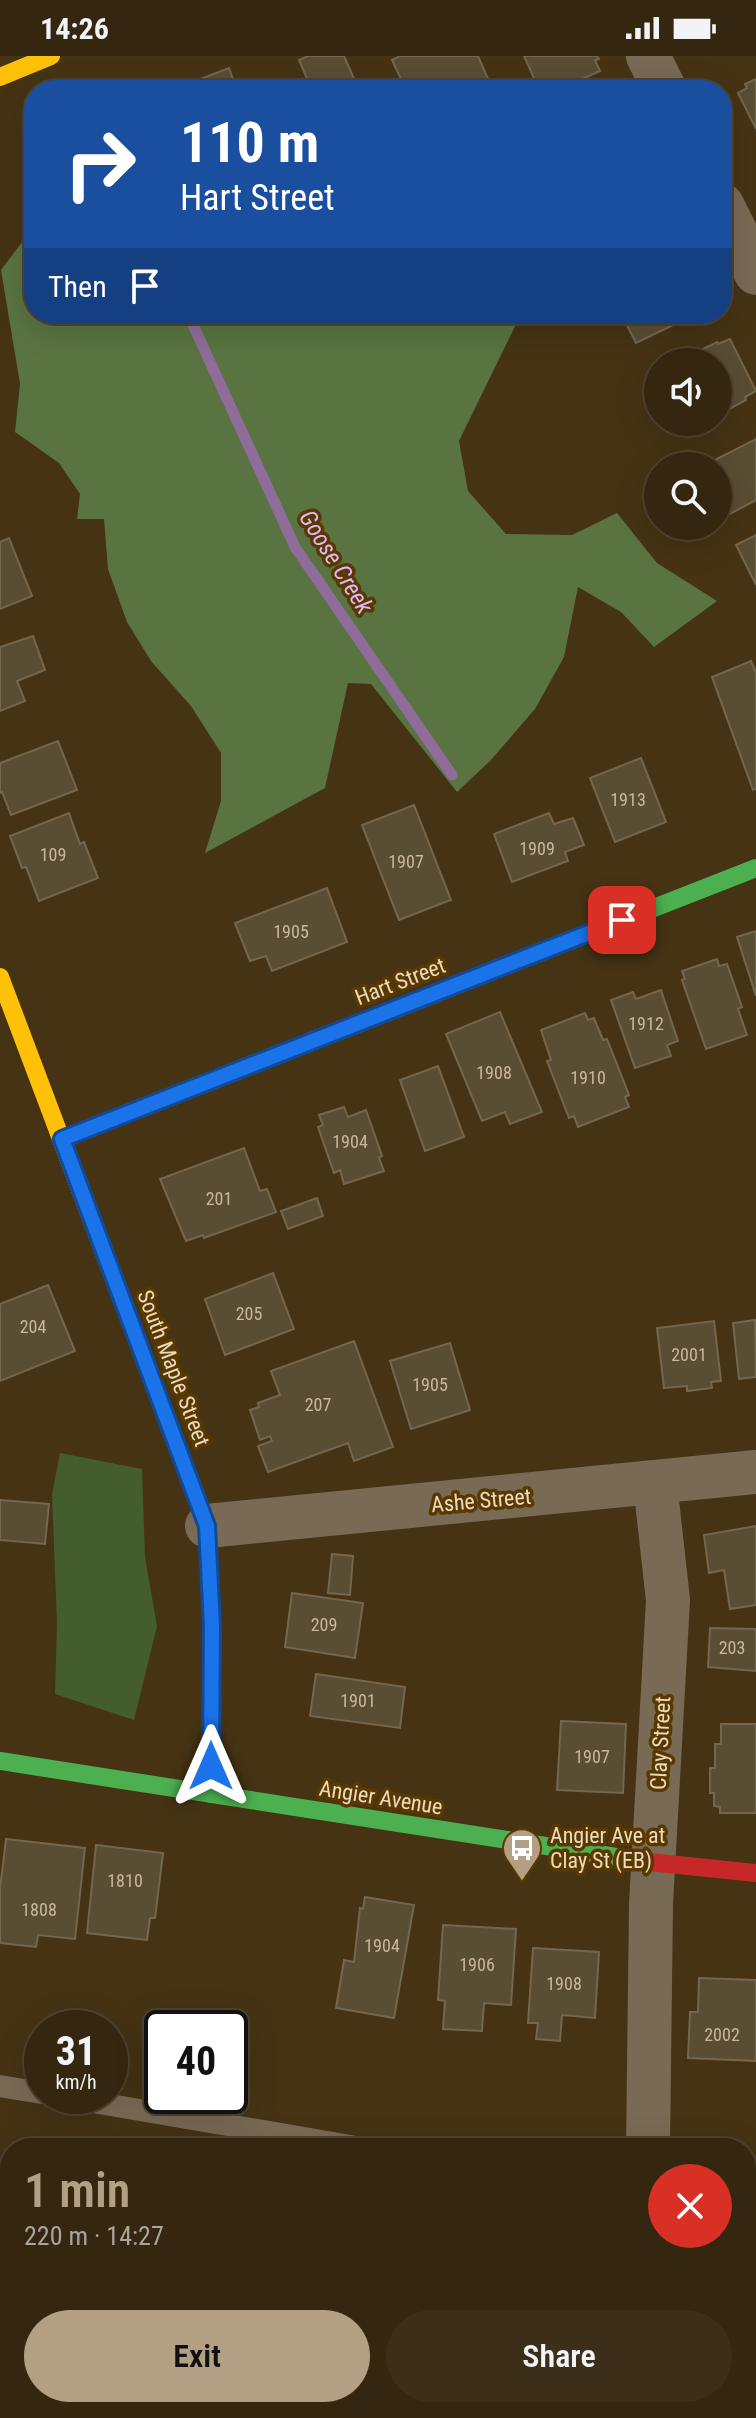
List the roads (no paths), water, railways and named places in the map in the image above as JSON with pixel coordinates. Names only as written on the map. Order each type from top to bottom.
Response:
[{"type":"street","points":[[0,77],[51,56]]},
{"type":"street","points":[[648,56],[660,80]]},
{"type":"street","points":[[732,225],[756,273]]},
{"type":"street","name":"Hart Street","points":[[62,1139],[756,868]]},
{"type":"street","name":"South Maple Street","points":[[0,977],[207,1526],[212,1626],[211,1794]]},
{"type":"street","name":"Ashe Street","points":[[207,1526],[756,1472]]},
{"type":"street","name":"Clay Street","points":[[648,2138],[653,1864],[668,1600],[655,1483]]},
{"type":"street","name":"Angier Avenue","points":[[0,1761],[653,1864],[756,1873]]},
{"type":"lane","points":[[0,2086],[24,2090]]},
{"type":"lane","points":[[128,2108],[304,2138]]},
{"type":"waterway","name":"Goose Creek","points":[[193,324],[295,547],[452,775]]},
{"type":"place","name":"Angier Ave at Clay St (EB)","points":[[522,1882]]}]
